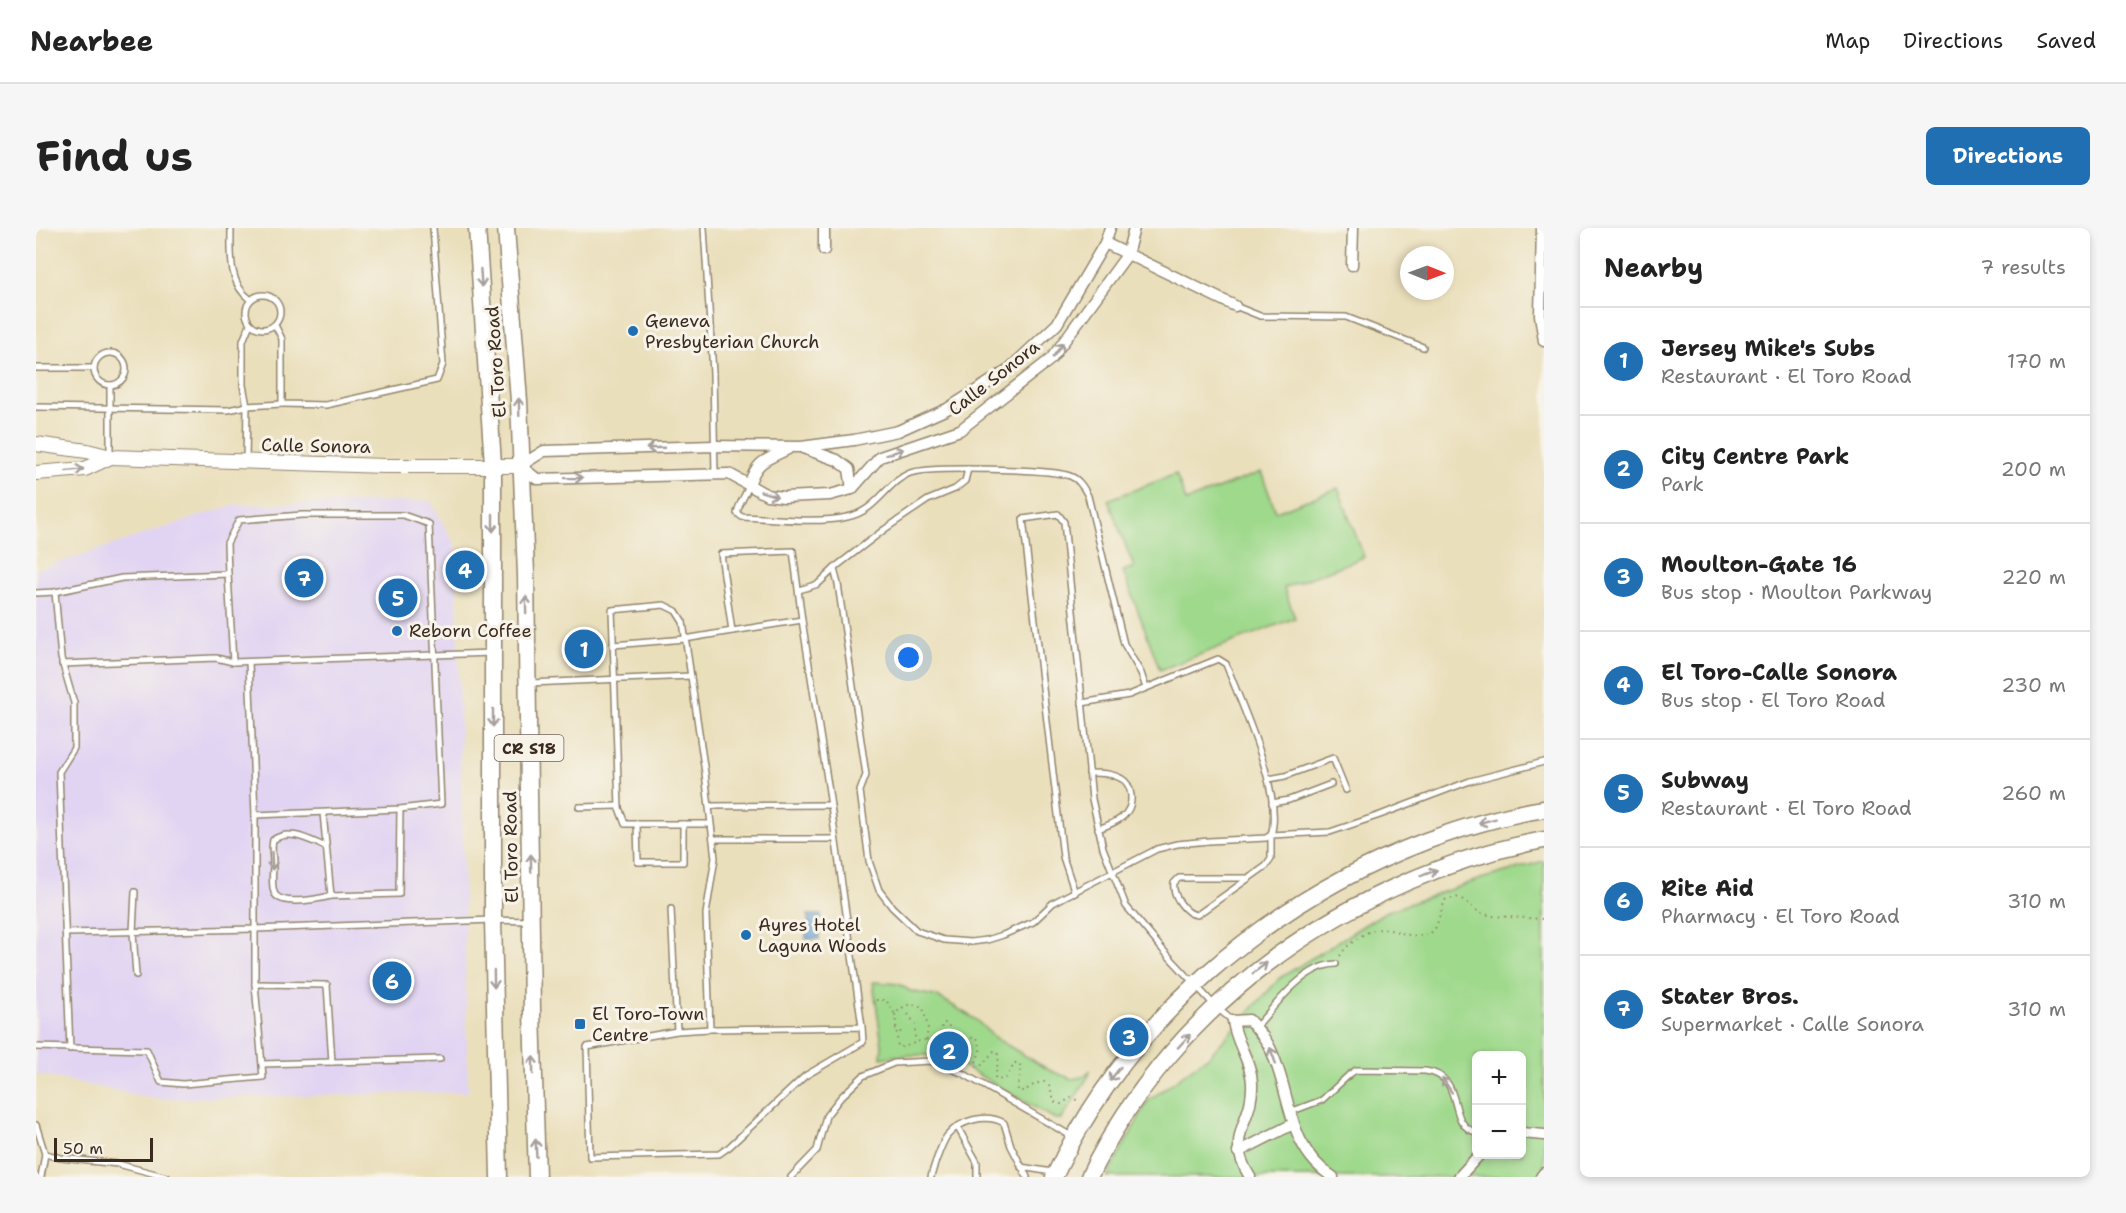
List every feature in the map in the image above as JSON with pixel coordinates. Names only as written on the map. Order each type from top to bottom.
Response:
[{"type":"main road","name":"El Toro Road","points":[[477,228],[493,464],[493,920],[499,1177]]},
{"type":"main road","name":"El Toro Road","points":[[506,228],[519,401],[526,574],[533,1071],[537,1177]]},
{"type":"main road","points":[[1055,1175],[1109,1082],[1145,1036],[1222,960],[1262,928],[1323,888],[1366,866],[1450,832],[1491,820],[1544,809]]},
{"type":"main road","points":[[1089,1177],[1120,1122],[1153,1076],[1216,1007],[1249,976],[1288,947],[1329,921],[1420,876],[1513,845],[1544,840]]},
{"type":"street","points":[[824,228],[824,250]]},
{"type":"street","name":"Calle Sonora","points":[[520,466],[544,451],[714,446],[796,447],[854,440],[898,430],[947,409],[1007,371],[1057,324],[1105,243],[1110,228]]},
{"type":"street","name":"Calle Sonora","points":[[36,444],[87,451],[111,457],[385,466],[493,464],[520,466],[537,479],[729,474],[767,495],[784,497],[830,495],[852,489],[880,457],[960,430],[1051,359],[1127,255],[1134,228]]},
{"type":"street","points":[[1352,265],[1353,228]]},
{"type":"street","points":[[1542,228],[1540,315],[1544,341]]},
{"type":"street","points":[[1105,243],[1235,306]]},
{"type":"street","name":"Calle Sonora","points":[[749,485],[754,470],[760,464],[796,447],[837,460],[849,470],[852,489]]},
{"type":"street","name":"Calle Sonora","points":[[36,473],[86,469],[111,457]]},
{"type":"street","points":[[1250,1177],[1238,1152],[1239,1138],[1250,1101],[1252,1084],[1246,1056],[1235,1036],[1233,1021],[1249,1020],[1269,1046],[1281,1076],[1293,1125],[1300,1143],[1311,1159],[1333,1177]]},
{"type":"street","points":[[1238,1152],[1293,1125]]},
{"type":"street","points":[[1526,1133],[1544,1135]]},
{"type":"street","points":[[1460,1177],[1476,1159]]},
{"type":"street","points":[[1541,1177],[1544,1173]]},
{"type":"lane","points":[[231,228],[234,279],[243,295],[250,299]]},
{"type":"lane","points":[[36,406],[228,410],[247,406],[282,404],[326,405],[437,380],[443,364],[433,228]]},
{"type":"lane","points":[[704,228],[713,373],[715,475]]},
{"type":"lane","points":[[275,325],[262,330],[250,324],[245,312],[250,299],[263,294],[275,300],[280,312],[275,325],[282,339],[282,404]]},
{"type":"lane","points":[[1235,306],[1260,316],[1346,317],[1423,347]]},
{"type":"lane","points":[[246,462],[247,406],[243,385],[243,341],[250,324]]},
{"type":"lane","points":[[104,353],[117,354],[126,363],[122,381],[110,385],[98,380],[94,368],[95,362],[104,353]]},
{"type":"lane","points":[[36,368],[94,368]]},
{"type":"lane","points":[[110,385],[111,457]]},
{"type":"lane","points":[[749,485],[746,496],[738,506],[737,513],[742,517],[829,520],[856,515],[875,505],[898,481],[910,473],[944,468],[1041,472],[1070,476],[1077,480],[1088,496],[1124,644],[1141,673],[1146,688]]},
{"type":"lane","points":[[799,590],[819,584],[834,569],[885,529],[928,500],[955,489],[965,481],[968,469]]},
{"type":"lane","points":[[1075,893],[1063,857],[1023,519],[1058,514],[1064,522],[1089,772],[1098,829],[1112,872],[1126,906],[1162,951],[1216,1007],[1233,1021]]},
{"type":"lane","points":[[233,662],[227,543],[239,520],[302,515],[403,515],[429,524],[441,804],[399,809],[255,816]]},
{"type":"lane","points":[[732,631],[721,554],[793,551],[862,1027],[863,1042],[805,1076],[719,1154],[590,1157],[588,1047],[677,1031],[862,1027]]},
{"type":"lane","points":[[834,569],[866,774],[860,791],[869,861],[879,890],[892,907],[917,931],[944,940],[970,942],[995,938],[1033,922],[1053,903],[1157,849],[1177,844],[1259,839],[1271,835],[1330,831],[1470,781],[1544,762]]},
{"type":"lane","points":[[36,593],[55,592],[122,578],[228,574]]},
{"type":"lane","points":[[55,592],[62,664],[74,703],[74,748],[59,772],[70,1049]]},
{"type":"lane","points":[[710,1029],[706,914],[715,858],[709,806],[683,622],[676,611],[664,604],[612,610],[619,806],[625,825],[711,824]]},
{"type":"lane","points":[[613,645],[685,639],[802,620]]},
{"type":"lane","points":[[62,664],[216,658],[233,662],[249,662],[493,652]]},
{"type":"lane","points":[[1083,704],[1129,695],[1218,659],[1226,664],[1269,779],[1273,828],[1271,860],[1266,866],[1197,915],[1185,910],[1173,889],[1174,883],[1179,878],[1248,878]]},
{"type":"lane","points":[[36,1047],[147,1050],[161,1082],[183,1084],[263,1077],[255,984],[255,816],[249,662]]},
{"type":"lane","points":[[528,683],[691,676]]},
{"type":"lane","points":[[1269,779],[1285,776],[1333,758],[1346,790]]},
{"type":"lane","points":[[1089,772],[1111,774],[1122,779],[1129,785],[1131,793],[1131,804],[1122,819],[1098,829]]},
{"type":"lane","points":[[1272,803],[1289,800],[1331,784]]},
{"type":"lane","points":[[709,806],[830,805]]},
{"type":"lane","points":[[579,807],[619,806]]},
{"type":"lane","points":[[326,847],[292,834],[282,834],[273,840],[272,875],[274,893],[278,899],[305,900],[331,896],[399,894],[399,809]]},
{"type":"lane","points":[[323,813],[331,896]]},
{"type":"lane","points":[[637,824],[639,862],[683,862],[683,824]]},
{"type":"lane","points":[[713,839],[835,839]]},
{"type":"lane","points":[[135,892],[136,975]]},
{"type":"lane","points":[[671,909],[677,1031]]},
{"type":"lane","points":[[66,933],[493,920],[531,921]]},
{"type":"lane","points":[[1256,1028],[1310,972],[1329,964],[1336,964]]},
{"type":"lane","points":[[255,984],[327,985],[332,1062]]},
{"type":"lane","points":[[262,1064],[440,1059]]},
{"type":"lane","points":[[791,1177],[817,1150],[826,1116],[840,1096],[863,1076],[894,1063],[931,1061],[964,1074],[1075,1138]]},
{"type":"lane","points":[[1290,1112],[1322,1100],[1356,1070],[1425,1071],[1434,1072],[1448,1082],[1462,1122],[1467,1129],[1472,1131]]},
{"type":"lane","points":[[931,1177],[947,1136],[977,1118],[996,1119],[1004,1123],[1011,1146],[1027,1177]]},
{"type":"lane","points":[[36,1125],[45,1154],[41,1177]]},
{"type":"lane","points":[[958,1128],[977,1162],[977,1177]]},
{"type":"lane","points":[[45,1154],[118,1164],[163,1176]]},
{"type":"lane","points":[[1021,1167],[1055,1175]]},
{"type":"path","points":[[1336,964],[1348,945],[1371,930],[1382,927],[1409,936],[1430,934],[1436,927],[1445,900],[1451,897],[1459,897],[1480,913],[1492,916],[1544,919]]},
{"type":"path","points":[[876,1000],[886,1000],[895,1014],[898,1047],[926,1040]]},
{"type":"path","points":[[895,1014],[909,1004],[923,1008],[928,1027],[926,1044],[933,1043],[938,1038],[943,1023],[947,1023],[951,1030],[948,1046],[950,1051],[956,1052],[965,1040],[972,1038],[977,1038],[981,1043],[975,1065],[977,1067],[981,1066],[994,1051],[997,1052],[999,1057],[995,1077],[998,1080],[1006,1078],[1015,1063],[1019,1063],[1021,1068],[1017,1083],[1018,1091],[1026,1090],[1035,1083],[1044,1082],[1049,1085],[1055,1102],[1061,1104],[1072,1097],[1092,1110]]},
{"type":"path","points":[[908,1014],[915,1024],[915,1041]]},
{"type":"path","points":[[895,1028],[903,1034]]},
{"type":"shaded area","points":[[430,501],[456,546],[468,1092],[157,1099],[36,1074],[36,570],[233,505]]},
{"type":"green space","points":[[1261,472],[1276,512],[1338,488],[1364,557],[1284,588],[1295,618],[1160,670],[1123,571],[1134,567],[1108,500],[1176,474],[1186,501]]},
{"type":"green space","points":[[1544,861],[1544,1177],[1107,1177],[1148,1101],[1210,1055],[1280,978],[1385,912],[1481,879]]},
{"type":"green space","points":[[873,982],[899,984],[910,991],[939,997],[975,1019],[995,1038],[1051,1071],[1072,1079],[1082,1077],[1090,1071],[1088,1077],[1062,1119],[1055,1119],[953,1060],[917,1055],[881,1058],[882,1045]]},
{"type":"water","points":[[808,915],[821,915],[822,928],[819,929],[819,939],[806,939],[806,931],[809,931]]},
{"type":"place","name":"Geneva Presbyterian Church","points":[[633,331]]},
{"type":"place","name":"El Toro-Calle Sonora","points":[[465,570]]},
{"type":"place","name":"Stater Bros.","points":[[304,578]]},
{"type":"place","name":"Subway","points":[[398,598]]},
{"type":"place","name":"Reborn Coffee","points":[[397,631]]},
{"type":"place","name":"Jersey Mike's Subs","points":[[584,649]]},
{"type":"place","name":"Ayres Hotel Laguna Woods","points":[[746,935]]},
{"type":"place","name":"Rite Aid","points":[[392,981]]},
{"type":"place","name":"El Toro-Town Centre","points":[[580,1024]]},
{"type":"place","name":"Moulton-Gate 16","points":[[1129,1037]]},
{"type":"place","name":"City Centre Park","points":[[949,1051]]}]
